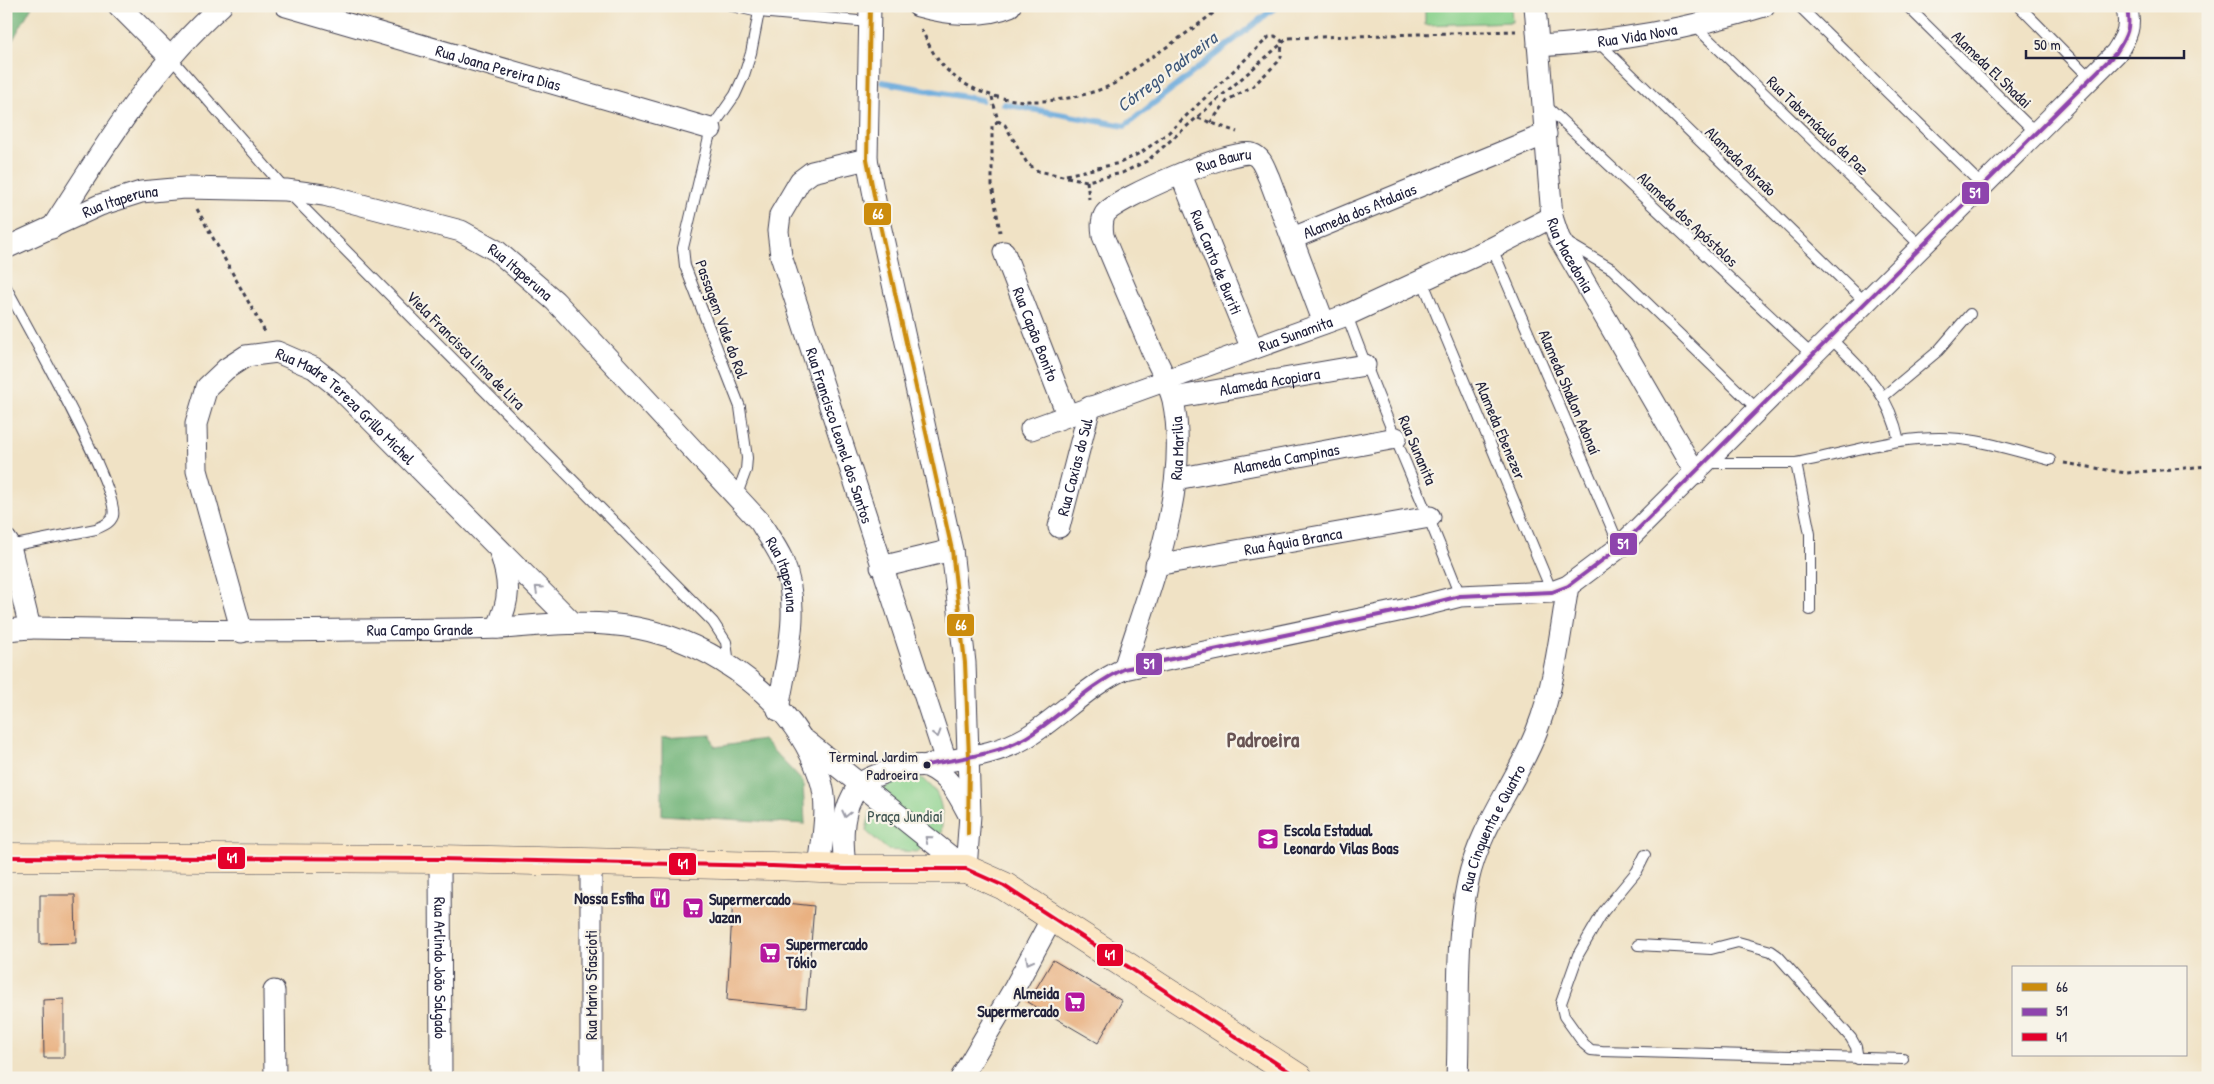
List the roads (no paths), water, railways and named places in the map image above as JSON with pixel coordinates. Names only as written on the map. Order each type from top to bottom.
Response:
[{"type":"main road","points":[[6,857],[440,859],[591,861],[832,869],[966,869],[1004,886],[1299,1078]]},
{"type":"street","points":[[119,6],[171,58]]},
{"type":"street","points":[[52,229],[108,141],[171,58],[221,6]]},
{"type":"street","name":"Rua Joana Pereira Dias","points":[[286,6],[711,129]]},
{"type":"street","points":[[918,14],[998,12],[1010,6]]},
{"type":"street","name":"Rua Macedonia","points":[[1535,6],[1552,217],[1559,238],[1700,468]]},
{"type":"street","name":"Rua Vida Nova","points":[[1537,38],[1597,41],[1695,26],[1764,6]]},
{"type":"street","points":[[832,869],[843,845],[845,816],[851,799],[860,784],[903,768],[969,757],[1004,748],[1027,737],[1085,691],[1124,669],[1418,607],[1460,596],[1560,589],[1620,548],[2116,53],[2128,33],[2129,18],[2126,6]]},
{"type":"street","points":[[870,14],[867,159],[952,550],[965,663],[970,815],[966,869]]},
{"type":"street","name":"Alameda dos Atalaias","points":[[1293,238],[1546,134]]},
{"type":"street","name":"Rua Bauru","points":[[1102,236],[1102,222],[1106,213],[1116,204],[1146,188],[1217,161],[1243,153],[1252,154],[1262,162],[1293,238],[1324,323]]},
{"type":"street","name":"Rua Francisco Leonel dos Santos","points":[[867,159],[812,172],[800,181],[780,215],[778,231],[782,256],[882,567],[929,706],[937,763]]},
{"type":"street","name":"Rua Canto de Buriti","points":[[1180,175],[1252,349]]},
{"type":"street","name":"Rua Itaperuna","points":[[6,248],[52,229],[100,205],[141,192],[185,188],[286,190],[324,195],[461,232],[497,251],[555,301],[760,522],[782,558],[794,613],[778,710]]},
{"type":"street","name":"Rua Sunamita","points":[[1031,429],[1090,407],[1169,389],[1252,349],[1347,315],[1492,248],[1552,217]]},
{"type":"street","name":"Rua Marilia","points":[[1102,236],[1169,389],[1178,436],[1176,479],[1156,565],[1124,669]]},
{"type":"street","name":"Rua Capão Bonito","points":[[1004,252],[1067,414]]},
{"type":"street","name":"Rua Madre Tereza Grillo Michel","points":[[242,632],[197,470],[196,424],[207,387],[226,368],[246,356],[276,352],[314,368],[338,388],[573,624]]},
{"type":"street","name":"Alameda Acopiara","points":[[1169,389],[1365,365]]},
{"type":"street","name":"Rua Caxias do Sul","points":[[1059,527],[1090,407]]},
{"type":"street","name":"Alameda Campinas","points":[[1176,479],[1396,438]]},
{"type":"street","name":"Rua Águia Branca","points":[[1156,565],[1430,517]]},
{"type":"street","points":[[8,543],[30,628]]},
{"type":"street","points":[[882,567],[952,550]]},
{"type":"street","points":[[497,628],[506,609],[509,591],[500,552]]},
{"type":"street","name":"Rua Cinquenta e Quatro","points":[[1457,1078],[1459,946],[1468,881],[1485,830],[1536,731],[1549,692],[1560,589]]},
{"type":"street","name":"Rua Campo Grande","points":[[6,630],[30,628],[242,632],[497,628],[573,624],[635,627],[667,635],[699,648],[730,667],[757,687],[797,732],[966,869]]},
{"type":"street","points":[[929,706],[967,703]]},
{"type":"street","name":"Rua Campo Grande","points":[[797,732],[821,779],[832,869]]},
{"type":"street","points":[[937,763],[956,789],[970,815]]},
{"type":"street","name":"Rua Arlindo João Salgado","points":[[440,859],[442,1078]]},
{"type":"street","name":"Rua Mario Sfascioti","points":[[591,861],[591,1078]]},
{"type":"street","points":[[966,1076],[1052,918]]},
{"type":"street","points":[[274,991],[275,1078]]},
{"type":"lane","points":[[732,6],[759,12],[870,14]]},
{"type":"lane","points":[[1799,6],[1982,185]]},
{"type":"lane","name":"Alameda El Shadai","points":[[1907,6],[2036,132]]},
{"type":"lane","points":[[2019,6],[2090,78]]},
{"type":"lane","name":"Passagem Vale do Rol","points":[[736,497],[746,470],[747,458],[740,407],[685,266],[683,248],[711,129],[736,95],[751,53],[759,12]]},
{"type":"lane","name":"Rua Tabernáculo da Paz","points":[[1695,26],[1921,246]]},
{"type":"lane","name":"Alameda Abraão","points":[[1597,41],[1865,302]]},
{"type":"lane","name":"Viela Francisca Lima de Lira","points":[[171,58],[286,190],[712,622],[726,642],[730,667]]},
{"type":"lane","name":"Alameda dos Apóstolos","points":[[1544,104],[1812,355]]},
{"type":"lane","points":[[1559,238],[1612,270],[1758,410]]},
{"type":"lane","name":"Alameda Shallon Adonaí","points":[[1492,248],[1620,548]]},
{"type":"lane","name":"Alameda Ebenezer","points":[[1422,280],[1560,589]]},
{"type":"lane","points":[[6,287],[101,469],[114,509],[113,516],[108,523],[96,530],[8,543]]},
{"type":"lane","points":[[1884,396],[1938,351],[1970,314]]},
{"type":"lane","name":"Rua Sunanita","points":[[1347,315],[1365,365],[1430,517],[1460,596]]},
{"type":"lane","points":[[1830,338],[1864,370],[1884,396],[1896,427],[1899,442]]},
{"type":"lane","points":[[1700,468],[1796,463],[1911,439],[1959,439],[1983,442],[2050,460]]},
{"type":"lane","points":[[1796,463],[1810,534],[1810,610]]},
{"type":"lane","points":[[1646,856],[1637,871],[1603,912],[1583,947],[1561,1003],[1564,1016],[1584,1044],[1591,1050],[1903,1059]]},
{"type":"lane","points":[[1638,945],[1711,949],[1738,942],[1771,952],[1778,956],[1851,1038],[1856,1047],[1858,1059]]},
{"type":"waterway","name":"Córrego Padroeira","points":[[1004,104],[1125,126],[1277,6]]},
{"type":"waterway","name":"Córrego Padroeira","points":[[882,82],[982,100]]},
{"type":"place","name":"Terminal Jardim Padroeira","points":[[927,765]]},
{"type":"place","name":"Escola Estadual Leonardo Vilas Boas","points":[[1268,839]]},
{"type":"place","name":"Nossa Esfiha","points":[[660,898]]},
{"type":"place","name":"Supermercado Jazan","points":[[693,908]]},
{"type":"place","name":"Supermercado Tókio","points":[[770,953]]},
{"type":"place","name":"Almeida Supermercado","points":[[1075,1002]]},
{"type":"district","name":"Padroeira","points":[[1263,740]]},
{"type":"park label","name":"Praça Jundiaí","points":[[905,816]]}]
